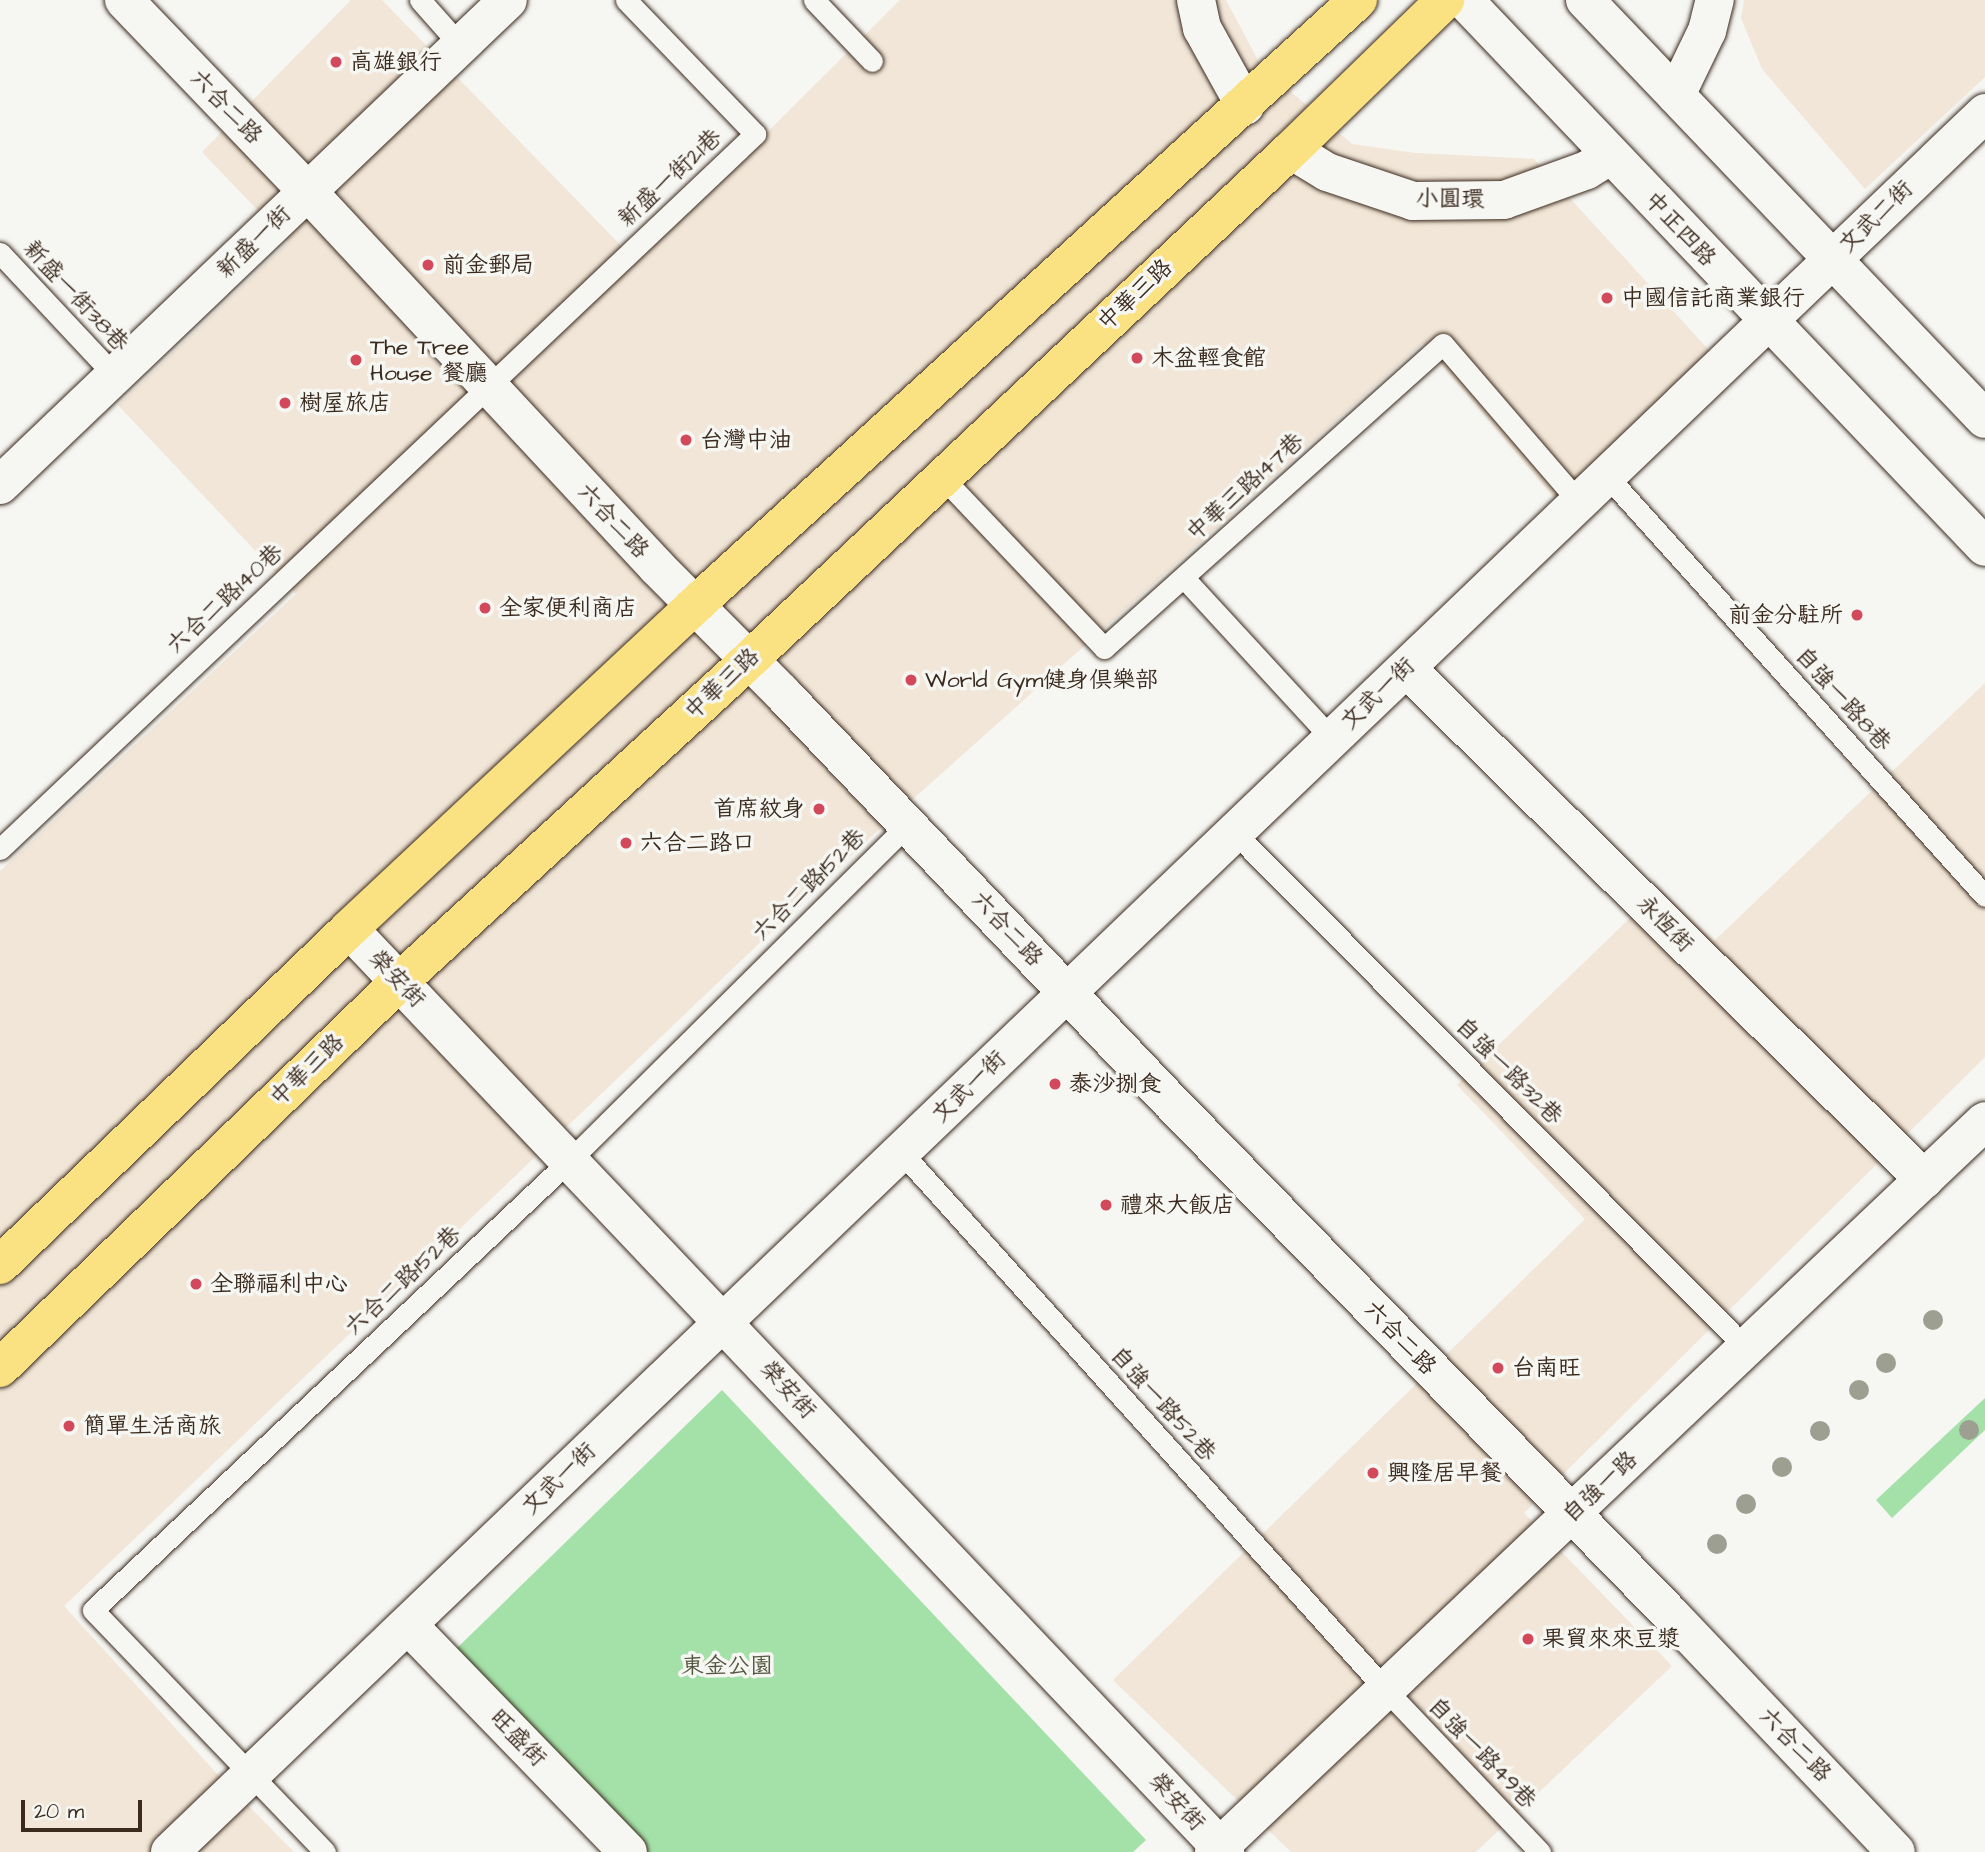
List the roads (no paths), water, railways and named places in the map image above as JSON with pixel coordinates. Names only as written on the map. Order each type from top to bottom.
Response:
[{"type":"main road","points":[[0,1265],[349,929],[694,606],[1245,106],[1358,0]]},
{"type":"main road","name":"中華三路","points":[[0,1368],[399,982],[749,660],[941,476],[1291,150],[1445,0]]},
{"type":"street","name":"六合二路","points":[[124,0],[307,191],[694,606],[908,824],[1896,1852]]},
{"type":"street","name":"新盛一街","points":[[0,485],[508,0]]},
{"type":"street","points":[[1196,0],[1202,29],[1245,106]]},
{"type":"street","name":"中正四路","points":[[1464,0],[1985,547]]},
{"type":"street","points":[[1585,0],[1985,419]]},
{"type":"street","points":[[1676,95],[1707,31],[1715,0]]},
{"type":"street","name":"文武二街","points":[[1767,321],[1985,113]]},
{"type":"street","name":"小圓環","points":[[1291,150],[1327,172],[1413,201],[1504,200],[1587,170],[1611,155]]},
{"type":"street","name":"文武一街","points":[[170,1852],[1767,321]]},
{"type":"street","name":"永恆街","points":[[1406,668],[1924,1179]]},
{"type":"street","name":"榮安街","points":[[349,929],[570,1159],[1220,1850]]},
{"type":"street","name":"自強一路","points":[[1220,1850],[1985,1121]]},
{"type":"street","name":"旺盛街","points":[[408,1625],[628,1852]]},
{"type":"lane","points":[[420,0],[460,46]]},
{"type":"lane","name":"新盛一街21巷","points":[[487,387],[755,134],[626,0]]},
{"type":"lane","points":[[814,0],[872,61]]},
{"type":"lane","name":"新盛一街38巷","points":[[0,253],[114,376]]},
{"type":"lane","name":"中華三路147巷","points":[[941,476],[1104,648],[1443,344],[1578,502]]},
{"type":"lane","name":"六合二路140巷","points":[[0,849],[487,387]]},
{"type":"lane","name":"自強一路8巷","points":[[1606,475],[1985,896]]},
{"type":"lane","points":[[1184,578],[1332,739]]},
{"type":"lane","name":"六合二路152巷","points":[[250,1776],[93,1610],[570,1159],[908,824]]},
{"type":"lane","name":"自強一路32巷","points":[[1234,832],[1746,1348]]},
{"type":"lane","name":"自強一路52巷","points":[[901,1152],[1386,1690]]},
{"type":"lane","name":"自強一路49巷","points":[[1386,1690],[1541,1852]]},
{"type":"lane","points":[[250,1776],[325,1852]]},
{"type":"place","name":"高雄銀行","points":[[336,62]]},
{"type":"place","name":"前金郵局","points":[[428,265]]},
{"type":"place","name":"中國信託商業銀行","points":[[1607,298]]},
{"type":"place","name":"木盆輕食館","points":[[1137,358]]},
{"type":"place","name":"The Tree House 餐廳","points":[[356,360]]},
{"type":"place","name":"樹屋旅店","points":[[285,403]]},
{"type":"place","name":"台灣中油","points":[[686,440]]},
{"type":"place","name":"全家便利商店","points":[[485,608]]},
{"type":"place","name":"前金分駐所","points":[[1857,615]]},
{"type":"place","name":"World Gym健身俱樂部","points":[[911,680]]},
{"type":"place","name":"首席紋身","points":[[819,809]]},
{"type":"place","name":"六合二路口","points":[[626,843]]},
{"type":"place","name":"泰沙捌食","points":[[1055,1084]]},
{"type":"place","name":"禮來大飯店","points":[[1106,1205]]},
{"type":"place","name":"全聯福利中心","points":[[196,1284]]},
{"type":"place","name":"台南旺","points":[[1498,1368]]},
{"type":"place","name":"簡單生活商旅","points":[[69,1426]]},
{"type":"place","name":"興隆居早餐","points":[[1373,1473]]},
{"type":"place","name":"果貿來來豆漿","points":[[1528,1639]]},
{"type":"park label","name":"東金公園","points":[[727,1666]]}]
